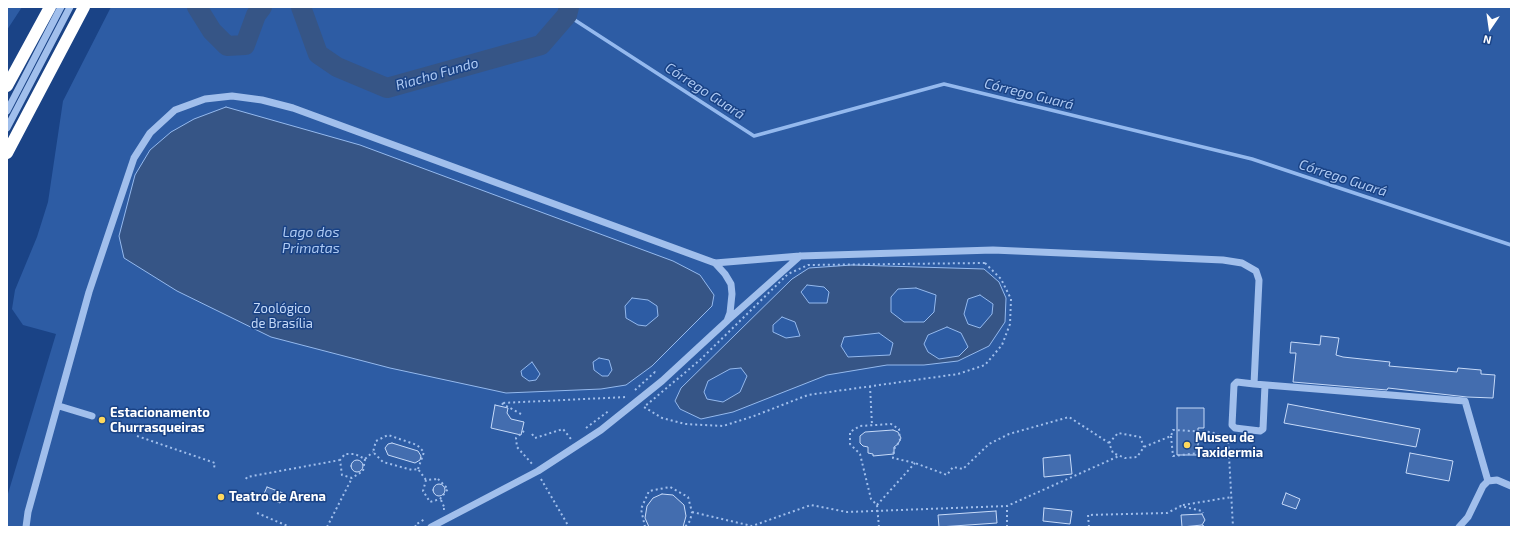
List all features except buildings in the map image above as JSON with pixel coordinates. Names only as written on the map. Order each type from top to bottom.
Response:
[{"type":"highway","points":[[7,154],[84,7]]},
{"type":"highway","points":[[7,86],[23,55],[49,16]]},
{"type":"highway","points":[[7,72],[23,55]]},
{"type":"lane","points":[[7,111],[49,16],[61,7]]},
{"type":"lane","points":[[7,128],[70,7]]},
{"type":"lane","points":[[26,527],[28,512],[59,406],[89,292],[134,158],[150,132],[175,110],[205,99],[232,96],[262,100],[293,108],[715,263],[800,256],[1007,250],[1223,260],[1242,263],[1256,271],[1259,280],[1254,384]]},
{"type":"lane","points":[[431,527],[538,471],[601,430],[662,381],[800,256]]},
{"type":"lane","points":[[715,263],[725,274],[730,284],[731,305],[727,321]]},
{"type":"lane","points":[[1265,385],[1262,429],[1260,431],[1235,428],[1232,424],[1234,385],[1237,382],[1466,401],[1488,481]]},
{"type":"lane","points":[[59,406],[92,416]]},
{"type":"lane","points":[[1459,527],[1468,517],[1483,486],[1488,481],[1497,480],[1511,486]]},
{"type":"path","points":[[985,263],[1001,279],[1010,298],[1010,324],[1002,345],[985,365],[958,374],[870,386],[808,395],[754,416],[722,426],[685,424],[662,418],[644,407],[700,360],[788,274],[808,265],[985,263]]},
{"type":"path","points":[[620,402],[655,372]]},
{"type":"path","points":[[870,386],[872,425]]},
{"type":"path","points":[[521,414],[501,403],[627,397]]},
{"type":"path","points":[[583,430],[614,407]]},
{"type":"path","points":[[879,527],[876,505],[871,500],[860,454],[850,444],[850,432],[860,426],[891,424],[899,429],[900,440],[894,448],[893,458],[915,463],[947,475],[953,467],[963,468],[989,444],[1009,434],[1069,417],[1108,443],[1113,453],[1125,458],[1137,457],[1144,447],[1171,436]]},
{"type":"path","points":[[532,434],[535,438],[563,429],[571,439],[577,435]]},
{"type":"path","points":[[1197,431],[1200,454],[1172,456],[1171,436],[1173,430],[1197,431],[1211,432],[1228,438],[1233,527]]},
{"type":"path","points":[[1108,443],[1118,433],[1140,436],[1144,447]]},
{"type":"path","points":[[327,527],[352,478],[363,471],[365,460],[373,452],[376,441],[388,435],[417,445],[424,452],[418,469]]},
{"type":"path","points":[[137,436],[215,463],[214,468]]},
{"type":"path","points":[[373,452],[383,462],[412,470],[418,469]]},
{"type":"path","points":[[246,480],[247,477],[340,460],[345,454],[355,454],[365,460]]},
{"type":"path","points":[[692,512],[752,526],[811,505],[847,512],[1007,506],[1119,456]]},
{"type":"path","points":[[340,460],[342,474],[352,478]]},
{"type":"path","points":[[532,464],[538,460]]},
{"type":"path","points":[[876,505],[915,463]]},
{"type":"path","points":[[418,469],[426,480]]},
{"type":"path","points":[[438,479],[448,489],[440,499],[430,502],[423,491],[426,480],[438,479]]},
{"type":"path","points":[[645,527],[641,509],[649,491],[670,486],[688,497],[692,512],[690,521],[685,527]]},
{"type":"path","points":[[1089,527],[1088,515],[1167,514],[1181,506],[1232,497]]},
{"type":"path","points":[[439,512],[445,509],[440,499]]},
{"type":"path","points":[[1007,506],[1007,527]]},
{"type":"path","points":[[1181,506],[1202,511],[1203,513]]},
{"type":"path","points":[[257,513],[290,527]]},
{"type":"path","points":[[416,527],[415,525],[427,518]]},
{"type":"green space","points":[[7,7],[22,7],[7,30]]},
{"type":"green space","name":"Zoológico de Brasília","points":[[111,7],[1511,7],[1511,527],[7,527],[7,497],[56,334],[23,325],[12,309],[15,290],[37,237],[48,202],[63,101]]},
{"type":"water","name":"Lago dos Primatas","points":[[226,107],[360,145],[673,261],[700,275],[714,295],[712,306],[652,366],[626,385],[601,389],[506,393],[390,368],[271,337],[177,291],[124,258],[119,236],[135,175],[150,150],[171,132],[194,119]],"holes":[[[632,298],[648,300],[657,306],[658,316],[646,326],[638,325],[626,318],[625,306]],[[599,358],[609,360],[612,370],[608,376],[602,376],[594,370],[593,362]],[[532,362],[540,374],[536,380],[529,381],[522,376],[521,371]]]},
{"type":"water","points":[[852,265],[984,269],[999,282],[1006,298],[1005,322],[989,346],[958,361],[924,365],[887,365],[827,375],[733,412],[701,419],[680,409],[675,401],[681,388],[792,279],[809,268]],"holes":[[[807,285],[824,287],[829,292],[827,303],[809,303],[801,292]],[[916,288],[936,295],[934,312],[924,322],[904,322],[891,312],[891,297],[898,289]],[[980,295],[993,304],[992,314],[980,328],[968,324],[964,314],[968,299]],[[782,317],[795,322],[800,336],[786,338],[773,332],[773,325]],[[947,327],[961,333],[968,347],[959,356],[939,359],[928,352],[924,344],[928,335]],[[879,333],[893,343],[890,355],[848,357],[841,346],[844,337]],[[741,368],[747,376],[740,392],[723,402],[707,399],[704,392],[708,381],[730,369]]]},
{"type":"waterway","name":"Riacho Fundo","points":[[197,7],[212,31],[227,46],[245,45],[256,15],[262,7]]},
{"type":"waterway","name":"Riacho Fundo","points":[[301,7],[318,54],[337,67],[387,88],[541,45],[567,15],[569,7]]},
{"type":"waterway","name":"Córrego Guará","points":[[567,15],[754,136],[944,84],[1252,159],[1511,245]]},
{"type":"place","name":"Estacionamento Churrasqueiras","points":[[102,420]]},
{"type":"place","name":"Museu de Taxidermia","points":[[1187,445]]},
{"type":"place","name":"Teatro de Arena","points":[[221,497]]}]
